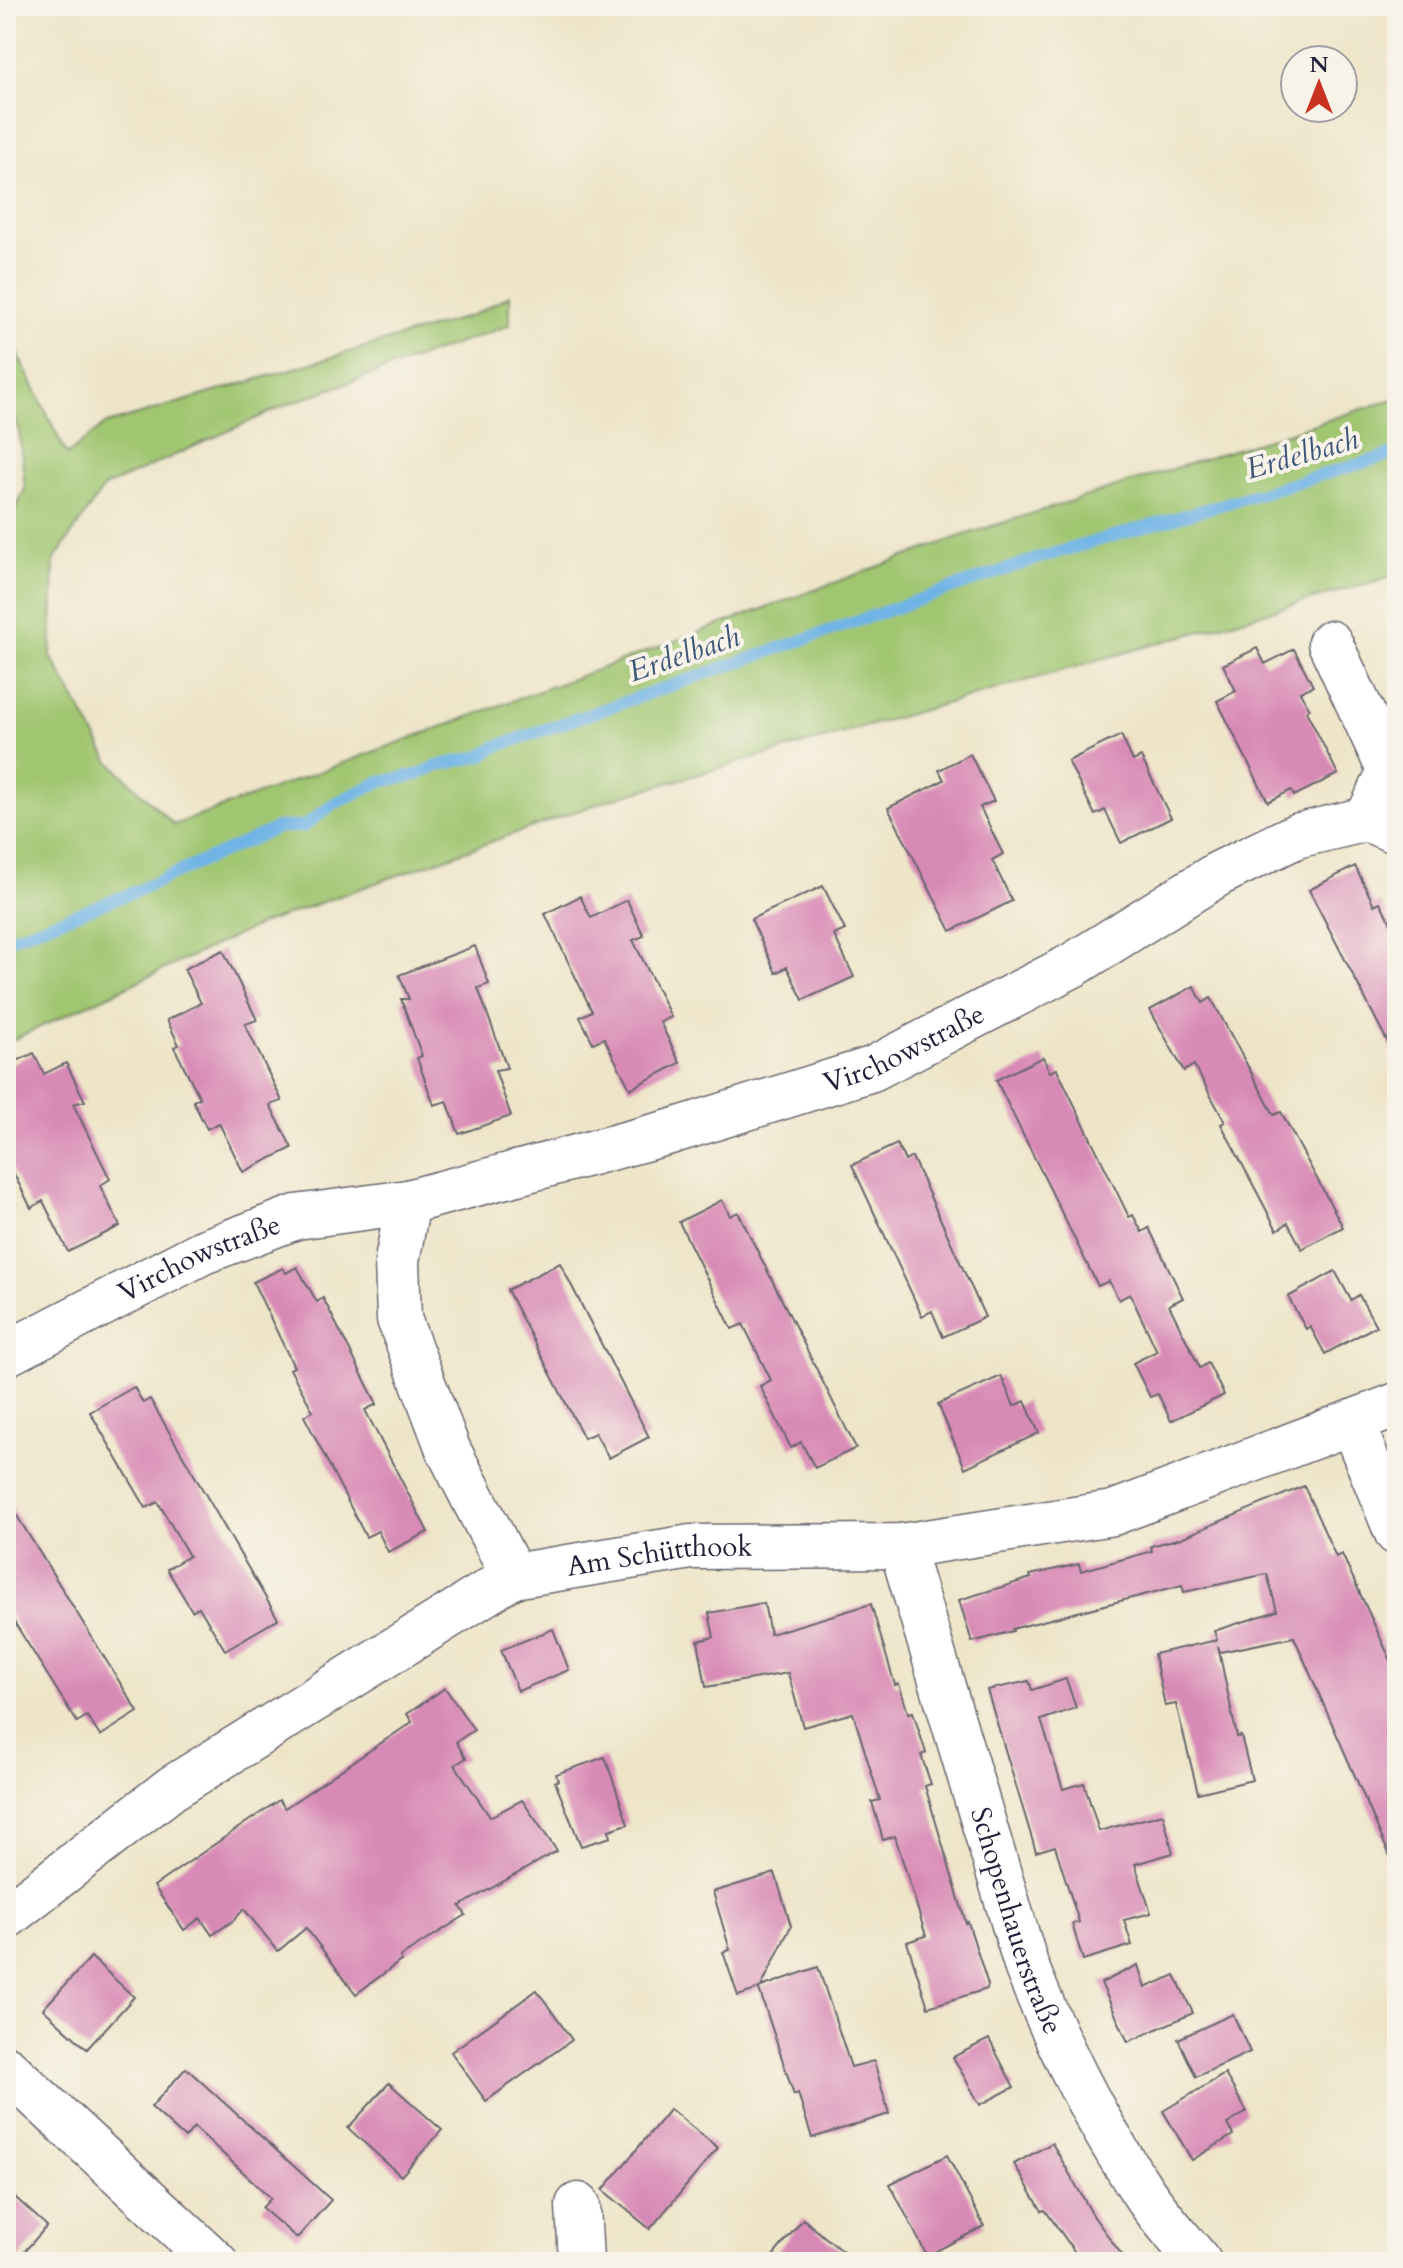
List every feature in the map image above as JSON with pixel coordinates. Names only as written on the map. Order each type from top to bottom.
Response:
[{"type":"street","name":"Virchowstraße","points":[[6,1354],[203,1252],[296,1217],[408,1202],[670,1132],[872,1069],[1073,965],[1218,874],[1296,836],[1382,826],[1390,772],[1330,643]]},
{"type":"street","points":[[408,1202],[397,1261],[399,1319],[448,1449],[513,1576]]},
{"type":"street","name":"Am Schütthook","points":[[6,1917],[172,1788],[513,1576],[691,1547],[901,1546],[1113,1513],[1397,1405]]},
{"type":"street","points":[[1352,1423],[1397,1533]]},
{"type":"street","name":"Schopenhauerstraße","points":[[901,1546],[1027,1968],[1054,2036],[1102,2126],[1139,2185],[1199,2262]]},
{"type":"street","points":[[6,2068],[215,2262]]},
{"type":"street","points":[[578,2205],[581,2262]]},
{"type":"green space","points":[[510,295],[510,325],[286,405],[104,487],[54,560],[51,656],[109,761],[174,825],[964,535],[1397,398],[1397,575],[608,800],[261,924],[6,1043],[6,530],[25,489],[19,429],[6,400],[6,330],[67,455],[104,425],[473,315]]},
{"type":"building","points":[[1257,648],[1265,664],[1294,649],[1313,686],[1300,692],[1310,709],[1306,711],[1338,774],[1294,796],[1291,790],[1268,802],[1217,701],[1236,691],[1223,665]]},
{"type":"building","points":[[1121,735],[1133,761],[1141,757],[1171,818],[1121,843],[1105,810],[1095,815],[1068,761]]},
{"type":"building","points":[[970,754],[994,801],[980,807],[1003,854],[992,860],[1012,901],[951,931],[888,808],[944,780],[939,770]]},
{"type":"building","points":[[1355,866],[1374,905],[1380,902],[1397,935],[1397,1060],[1309,890]]},
{"type":"building","points":[[823,886],[845,930],[834,935],[854,977],[803,1000],[787,967],[776,973],[751,919]]},
{"type":"building","points":[[580,896],[591,918],[627,900],[644,936],[633,940],[671,1017],[660,1022],[680,1063],[630,1089],[604,1038],[593,1043],[580,1017],[592,1011],[545,914]]},
{"type":"building","points":[[475,946],[489,984],[478,988],[507,1068],[495,1070],[511,1116],[459,1134],[447,1101],[434,1105],[417,1058],[422,1056],[401,999],[409,999],[399,975]]},
{"type":"building","points":[[223,950],[257,1020],[245,1024],[282,1101],[270,1105],[292,1148],[243,1172],[219,1123],[207,1129],[193,1101],[200,1098],[174,1047],[179,1045],[167,1020],[201,1003],[184,969]]},
{"type":"building","points":[[1194,986],[1203,1003],[1211,998],[1274,1115],[1281,1112],[1343,1227],[1302,1249],[1288,1223],[1277,1230],[1194,1065],[1184,1071],[1150,1010]]},
{"type":"building","points":[[34,1053],[44,1074],[66,1063],[85,1101],[73,1104],[110,1179],[100,1186],[120,1226],[68,1252],[43,1201],[31,1208],[6,1158],[6,1066]]},
{"type":"building","points":[[1043,1057],[1050,1072],[1057,1069],[1129,1217],[1133,1215],[1142,1232],[1149,1228],[1183,1298],[1169,1305],[1200,1368],[1208,1363],[1224,1395],[1171,1421],[1158,1394],[1150,1397],[1133,1363],[1157,1351],[1130,1294],[1119,1300],[1109,1281],[1098,1286],[996,1080]]},
{"type":"building","points":[[897,1144],[905,1161],[912,1157],[985,1317],[943,1337],[932,1311],[922,1316],[852,1165]]},
{"type":"building","points":[[722,1200],[730,1216],[738,1212],[856,1448],[815,1468],[801,1442],[791,1448],[760,1386],[771,1380],[743,1324],[732,1329],[679,1222]]},
{"type":"building","points":[[560,1263],[649,1437],[609,1458],[595,1433],[584,1438],[507,1290]]},
{"type":"building","points":[[297,1267],[317,1302],[323,1298],[377,1404],[365,1410],[428,1532],[388,1552],[378,1531],[366,1537],[304,1416],[313,1411],[290,1369],[294,1367],[253,1282],[283,1268],[286,1273]]},
{"type":"building","points":[[1335,1271],[1351,1300],[1359,1295],[1376,1326],[1325,1354],[1310,1326],[1306,1329],[1288,1297]]},
{"type":"building","points":[[1001,1376],[1014,1406],[1025,1401],[1039,1433],[965,1468],[938,1404]]},
{"type":"building","points":[[134,1387],[143,1403],[150,1399],[278,1619],[225,1650],[199,1607],[192,1611],[167,1569],[189,1556],[158,1502],[146,1508],[90,1412]]},
{"type":"building","points":[[1304,1486],[1336,1557],[1342,1554],[1397,1674],[1397,1872],[1294,1637],[1220,1652],[1218,1646],[1237,1737],[1241,1736],[1252,1780],[1198,1793],[1176,1704],[1165,1706],[1154,1654],[1217,1640],[1214,1631],[1277,1611],[1267,1574],[1184,1592],[1182,1585],[972,1642],[959,1600],[1031,1578],[1030,1575],[1079,1564],[1081,1571],[1152,1551],[1151,1546],[1181,1538]]},
{"type":"building","points":[[6,1498],[138,1712],[100,1736],[87,1716],[77,1722],[6,1609]]},
{"type":"building","points":[[764,1603],[770,1634],[871,1604],[895,1685],[899,1684],[908,1713],[913,1712],[926,1753],[921,1755],[931,1784],[925,1786],[987,1989],[928,2007],[907,1942],[926,1936],[895,1836],[883,1840],[872,1802],[880,1800],[853,1713],[803,1727],[788,1673],[706,1687],[698,1641],[714,1637],[709,1613]]},
{"type":"building","points":[[553,1629],[569,1670],[518,1691],[501,1650]]},
{"type":"building","points":[[1066,1679],[1076,1708],[1041,1720],[1063,1789],[1084,1783],[1099,1831],[1163,1814],[1173,1853],[1135,1864],[1151,1913],[1124,1920],[1132,1945],[1083,1960],[1072,1924],[1079,1922],[1055,1846],[1036,1852],[987,1690],[1029,1681],[1032,1690]]},
{"type":"building","points":[[445,1688],[474,1730],[456,1742],[466,1758],[455,1765],[490,1817],[522,1800],[557,1851],[460,1906],[466,1915],[400,1957],[402,1960],[356,1994],[306,1928],[278,1951],[244,1909],[212,1935],[200,1918],[184,1930],[154,1886],[279,1800],[285,1808],[412,1722],[407,1714]]},
{"type":"building","points":[[605,1757],[628,1824],[609,1830],[611,1837],[581,1846],[555,1782],[558,1780],[556,1774]]},
{"type":"building","points":[[775,1873],[791,1926],[761,1987],[818,1967],[851,2067],[874,2061],[889,2114],[812,2138],[798,2093],[794,2095],[759,1989],[738,1996],[723,1952],[730,1950],[713,1892]]},
{"type":"building","points":[[91,1957],[134,1997],[87,2049],[43,2009]]},
{"type":"building","points":[[1138,1965],[1145,1988],[1175,1975],[1193,2013],[1128,2042],[1101,1983]]},
{"type":"building","points":[[537,1990],[572,2040],[486,2101],[451,2052]]},
{"type":"building","points":[[1233,2014],[1250,2052],[1196,2077],[1178,2039]]},
{"type":"building","points":[[989,2039],[1014,2087],[980,2105],[953,2057]]},
{"type":"building","points":[[186,2068],[331,2200],[297,2238],[262,2208],[271,2198],[194,2127],[185,2138],[151,2107]]},
{"type":"building","points":[[1225,2074],[1247,2112],[1227,2124],[1233,2135],[1192,2160],[1163,2111]]},
{"type":"building","points":[[389,2083],[442,2130],[401,2176],[348,2128]]},
{"type":"building","points":[[670,2109],[718,2148],[650,2229],[603,2190]]},
{"type":"building","points":[[1052,2143],[1094,2217],[1127,2262],[1082,2262],[1045,2210],[1042,2211],[1014,2164]]},
{"type":"building","points":[[947,2155],[984,2226],[927,2256],[890,2184]]},
{"type":"building","points":[[6,2189],[47,2226],[15,2262],[6,2262]]},
{"type":"building","points":[[803,2219],[855,2262],[768,2262]]},
{"type":"waterway","name":"Erdelbach","points":[[6,940],[132,893],[279,827],[303,827],[333,804],[379,782],[417,775],[440,765],[482,756],[495,747],[1042,557],[1397,453]]}]
